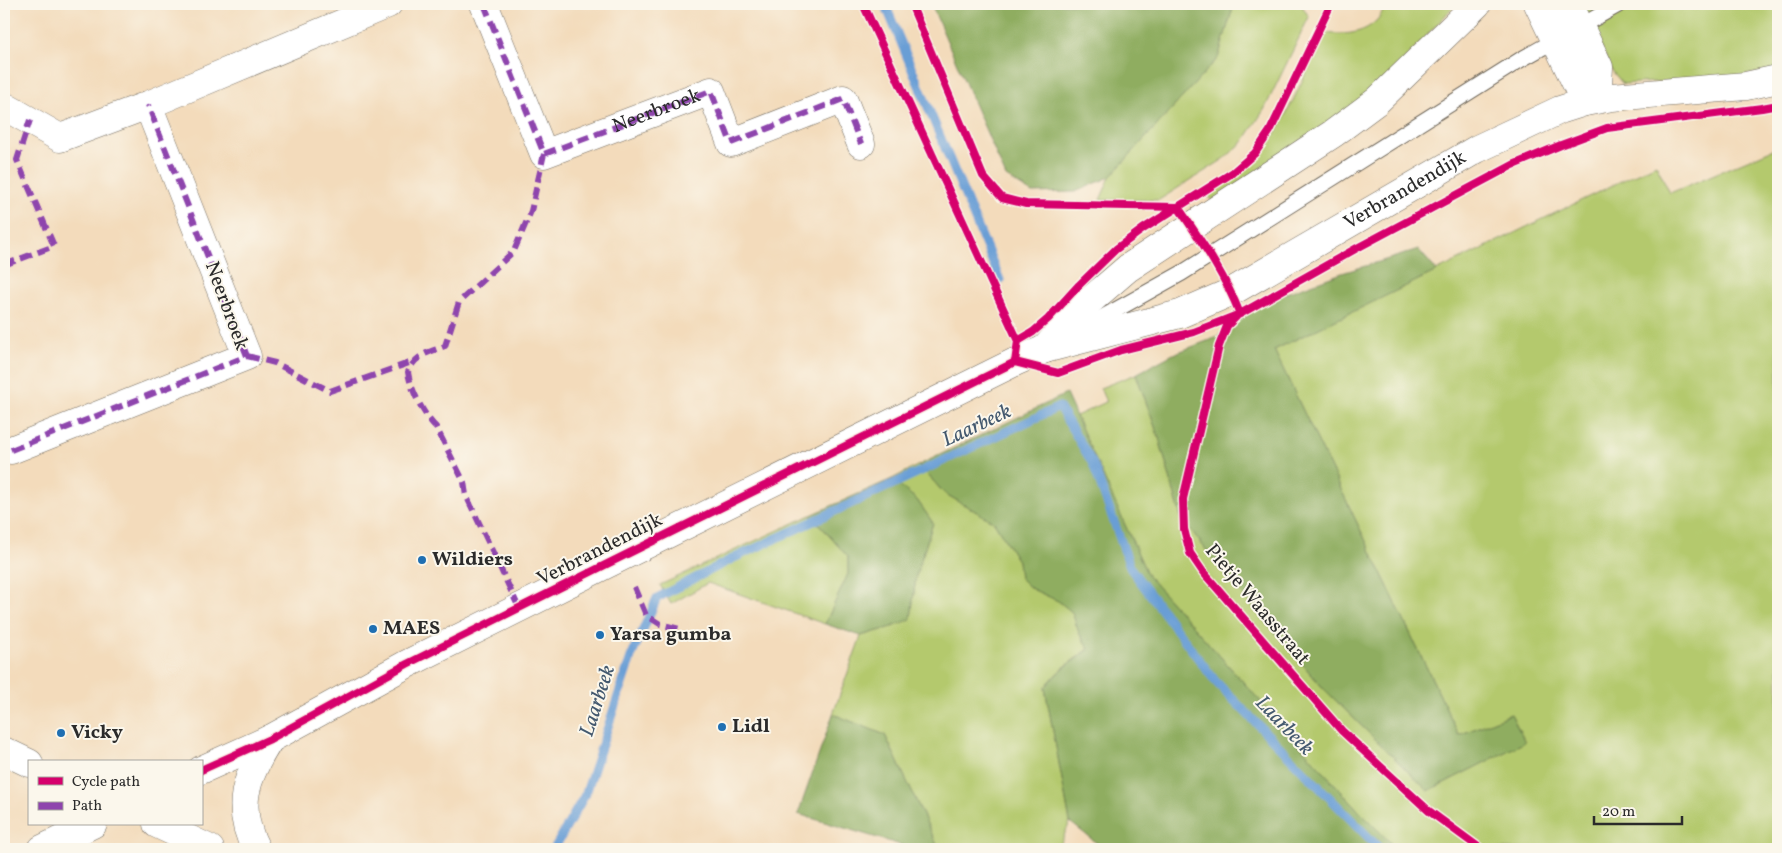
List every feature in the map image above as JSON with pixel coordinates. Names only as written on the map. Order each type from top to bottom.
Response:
[{"type":"main road","points":[[4,106],[60,138],[148,104],[388,4]]},
{"type":"main road","name":"Neerbroek","points":[[484,4],[544,154],[711,91],[731,143],[843,99],[861,144]]},
{"type":"main road","name":"Verbrandendijk","points":[[1045,349],[1085,305],[1128,268],[1334,132],[1377,101],[1476,4]]},
{"type":"main road","points":[[1538,4],[1585,102],[1598,84],[1599,67],[1574,15]]},
{"type":"main road","name":"Verbrandendijk","points":[[202,770],[270,739],[407,664],[1045,349],[1180,314],[1231,292],[1477,150],[1560,110],[1585,102],[1620,96],[1746,86],[1778,79]]},
{"type":"main road","name":"Neerbroek","points":[[11,450],[247,356],[148,104]]},
{"type":"main road","points":[[256,849],[246,824],[244,792],[257,758],[270,739]]},
{"type":"main road","points":[[4,752],[28,764]]},
{"type":"main road","points":[[42,849],[89,826]]},
{"type":"main road","points":[[161,826],[210,849]]},
{"type":"lane","points":[[1045,349],[1182,273],[1555,40],[1574,15],[1620,4]]},
{"type":"green space","points":[[931,4],[1234,4],[1218,58],[1110,177],[1075,192],[1032,193],[1006,177]]},
{"type":"green space","points":[[1234,4],[1301,4],[1309,17],[1264,110],[1243,142],[1224,159],[1159,200],[1100,200],[1110,177],[1218,58]]},
{"type":"green space","points":[[1386,4],[1456,4],[1394,71],[1362,99],[1212,201],[1207,195],[1249,166],[1275,133],[1293,100],[1324,33],[1345,34],[1364,29],[1378,19]]},
{"type":"green space","points":[[1581,4],[1778,4],[1778,69],[1736,77],[1623,84],[1613,72]]},
{"type":"green space","points":[[1778,147],[1778,849],[1397,849],[1358,810],[1148,576],[1076,416],[1106,402],[1100,388],[1136,374],[1159,438],[1181,517],[1224,573],[1324,689],[1428,791],[1525,742],[1511,714],[1459,735],[1274,350],[1656,164],[1670,193]]},
{"type":"green space","points":[[1418,249],[1437,271],[1274,350],[1459,735],[1511,714],[1525,742],[1428,791],[1324,689],[1224,573],[1181,517],[1159,438],[1136,374],[1173,354],[1215,338],[1267,300],[1342,273]]},
{"type":"green space","points":[[1066,394],[1148,576],[1358,810],[1397,849],[1104,849],[1070,822],[1045,688],[1060,672],[1089,649],[1079,633],[1072,612],[1058,601],[1032,589],[1020,578],[1018,561],[994,522],[944,493],[919,465]]},
{"type":"green space","points":[[919,465],[944,493],[994,522],[1018,561],[1020,578],[1032,589],[1059,601],[1072,612],[1079,633],[1089,649],[1059,671],[1045,688],[1070,822],[1058,849],[939,849],[885,735],[833,714],[861,636],[911,619],[916,575],[933,523],[917,500],[892,479]]},
{"type":"green space","points":[[892,479],[917,500],[933,523],[916,575],[911,619],[861,636],[825,624],[848,574],[848,557],[811,515]]},
{"type":"green space","points":[[811,515],[848,557],[848,574],[825,624],[708,583],[671,604],[660,585]]},
{"type":"green space","points":[[833,714],[885,735],[939,849],[914,849],[798,814]]},
{"type":"waterway","points":[[885,4],[1000,280]]},
{"type":"waterway","name":"Laarbeek","points":[[554,849],[586,793],[631,657],[657,598],[732,559],[1059,407],[1093,464],[1131,569],[1216,682],[1380,849]]},
{"type":"marked path","points":[[484,4],[544,154],[711,91],[731,143],[843,99],[861,144]]},
{"type":"marked path","points":[[11,450],[247,356],[148,105]]},
{"type":"marked path","points":[[4,265],[54,246],[17,160],[30,120]]},
{"type":"marked path","points":[[519,608],[466,495],[464,482],[436,427],[418,401],[408,372],[419,358],[445,346],[459,302],[514,251],[531,211],[544,154]]},
{"type":"marked path","points":[[247,356],[275,363],[330,391],[412,362]]},
{"type":"marked path","points":[[634,587],[646,615],[660,624],[683,630]]},
{"type":"cycle path","points":[[863,4],[1018,341]]},
{"type":"cycle path","points":[[911,4],[983,176],[1002,198],[1026,204],[1178,207]]},
{"type":"cycle path","points":[[1015,362],[1018,341],[1033,332],[1048,319],[1116,249],[1143,229],[1232,173],[1255,153],[1270,131],[1331,4]]},
{"type":"cycle path","points":[[1015,362],[1058,373],[1121,350],[1194,332],[1240,314],[1357,248],[1513,165],[1607,128],[1778,105]]},
{"type":"cycle path","points":[[1178,207],[1220,272],[1240,314]]},
{"type":"cycle path","name":"Pietje Waasstraat","points":[[1236,317],[1227,326],[1219,346],[1183,499],[1184,529],[1190,553],[1203,572],[1342,731],[1429,811],[1481,849]]},
{"type":"cycle path","points":[[202,770],[270,739],[407,664],[1015,362]]},
{"type":"place","name":"Wildiers","points":[[422,560]]},
{"type":"place","name":"MAES","points":[[373,629]]},
{"type":"place","name":"Yarsa gumba","points":[[600,635]]},
{"type":"place","name":"Lidl","points":[[722,727]]},
{"type":"place","name":"Vicky","points":[[61,733]]}]
